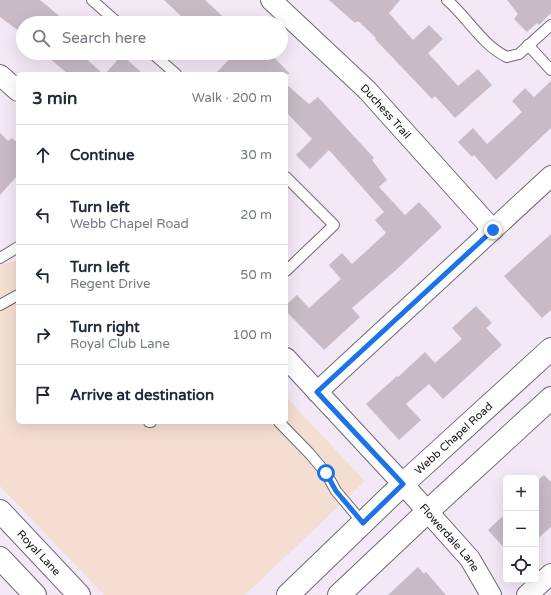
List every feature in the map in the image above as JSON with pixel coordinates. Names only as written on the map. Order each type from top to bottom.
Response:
[{"type":"main road","name":"Webb Chapel Road","points":[[288,595],[403,484],[551,349]]},
{"type":"main road","points":[[339,595],[426,512],[551,398]]},
{"type":"main road","name":"Royal Lane","points":[[0,510],[79,595]]},
{"type":"main road","points":[[0,558],[35,595]]},
{"type":"street","name":"Duchess Trail","points":[[271,0],[367,90],[493,230]]},
{"type":"street","points":[[1,77],[16,89]]},
{"type":"street","points":[[317,392],[551,176]]},
{"type":"street","name":"Flowerdale Lane","points":[[288,360],[403,484],[426,512],[470,559],[491,595]]},
{"type":"street","points":[[527,595],[551,574]]},
{"type":"lane","points":[[92,0],[110,16]]},
{"type":"lane","points":[[447,0],[456,7],[479,35],[497,52],[507,57],[519,54],[551,25]]},
{"type":"lane","points":[[528,45],[551,70]]},
{"type":"lane","points":[[160,60],[174,72]]},
{"type":"lane","points":[[288,178],[334,225],[288,269]]},
{"type":"lane","points":[[0,258],[16,248]]},
{"type":"lane","points":[[0,305],[16,296]]},
{"type":"lane","points":[[281,424],[322,468],[336,491],[363,523]]},
{"type":"shaded area","points":[[16,261],[16,424],[288,424],[288,399],[365,481],[245,595],[104,595],[0,486],[1,264]]},
{"type":"building","points":[[0,0],[40,0],[59,16],[16,16],[16,29],[0,17]]},
{"type":"building","points":[[164,0],[205,0],[222,16],[181,16]]},
{"type":"building","points":[[329,0],[400,0],[389,13],[413,40],[429,25],[443,39],[428,53],[458,86],[478,69],[492,85],[455,118],[435,96],[432,99],[375,39],[376,38],[358,21],[355,23]]},
{"type":"building","points":[[507,0],[551,0],[551,13],[539,25],[537,23],[527,32],[514,19],[518,14]]},
{"type":"building","points":[[51,60],[88,60],[101,72],[66,72]]},
{"type":"building","points":[[118,60],[128,60],[141,72],[107,72]]},
{"type":"building","points":[[228,60],[277,60],[290,74],[288,74],[288,72],[217,72]]},
{"type":"building","points":[[551,81],[551,128],[496,180],[474,155],[472,157],[458,142],[473,128],[487,144],[522,112],[512,101],[525,88],[534,97]]},
{"type":"building","points":[[288,86],[309,104],[318,97],[374,158],[372,160],[387,180],[379,187],[405,215],[419,202],[442,227],[352,308],[360,317],[324,350],[288,313],[288,303],[297,295],[309,308],[341,279],[329,265],[342,253],[352,264],[386,233],[375,220],[384,212],[329,150],[310,169],[296,155],[312,139],[288,114]]},
{"type":"building","points":[[0,133],[8,141],[12,138],[16,141],[16,177],[0,195]]},
{"type":"building","points":[[551,234],[551,310],[542,318],[504,276]]},
{"type":"building","points":[[476,306],[492,323],[486,328],[502,345],[443,399],[429,384],[406,404],[421,420],[399,440],[366,404],[425,352],[435,363],[462,339],[452,328]]},
{"type":"building","points":[[544,475],[551,482],[551,527],[539,537],[539,511],[539,479]]},
{"type":"building","points":[[503,516],[503,547],[488,530]]},
{"type":"building","points":[[418,567],[424,574],[426,572],[446,595],[388,595]]},
{"type":"route","points":[[326,473],[336,491],[363,523],[403,484],[317,392],[493,230]]}]
